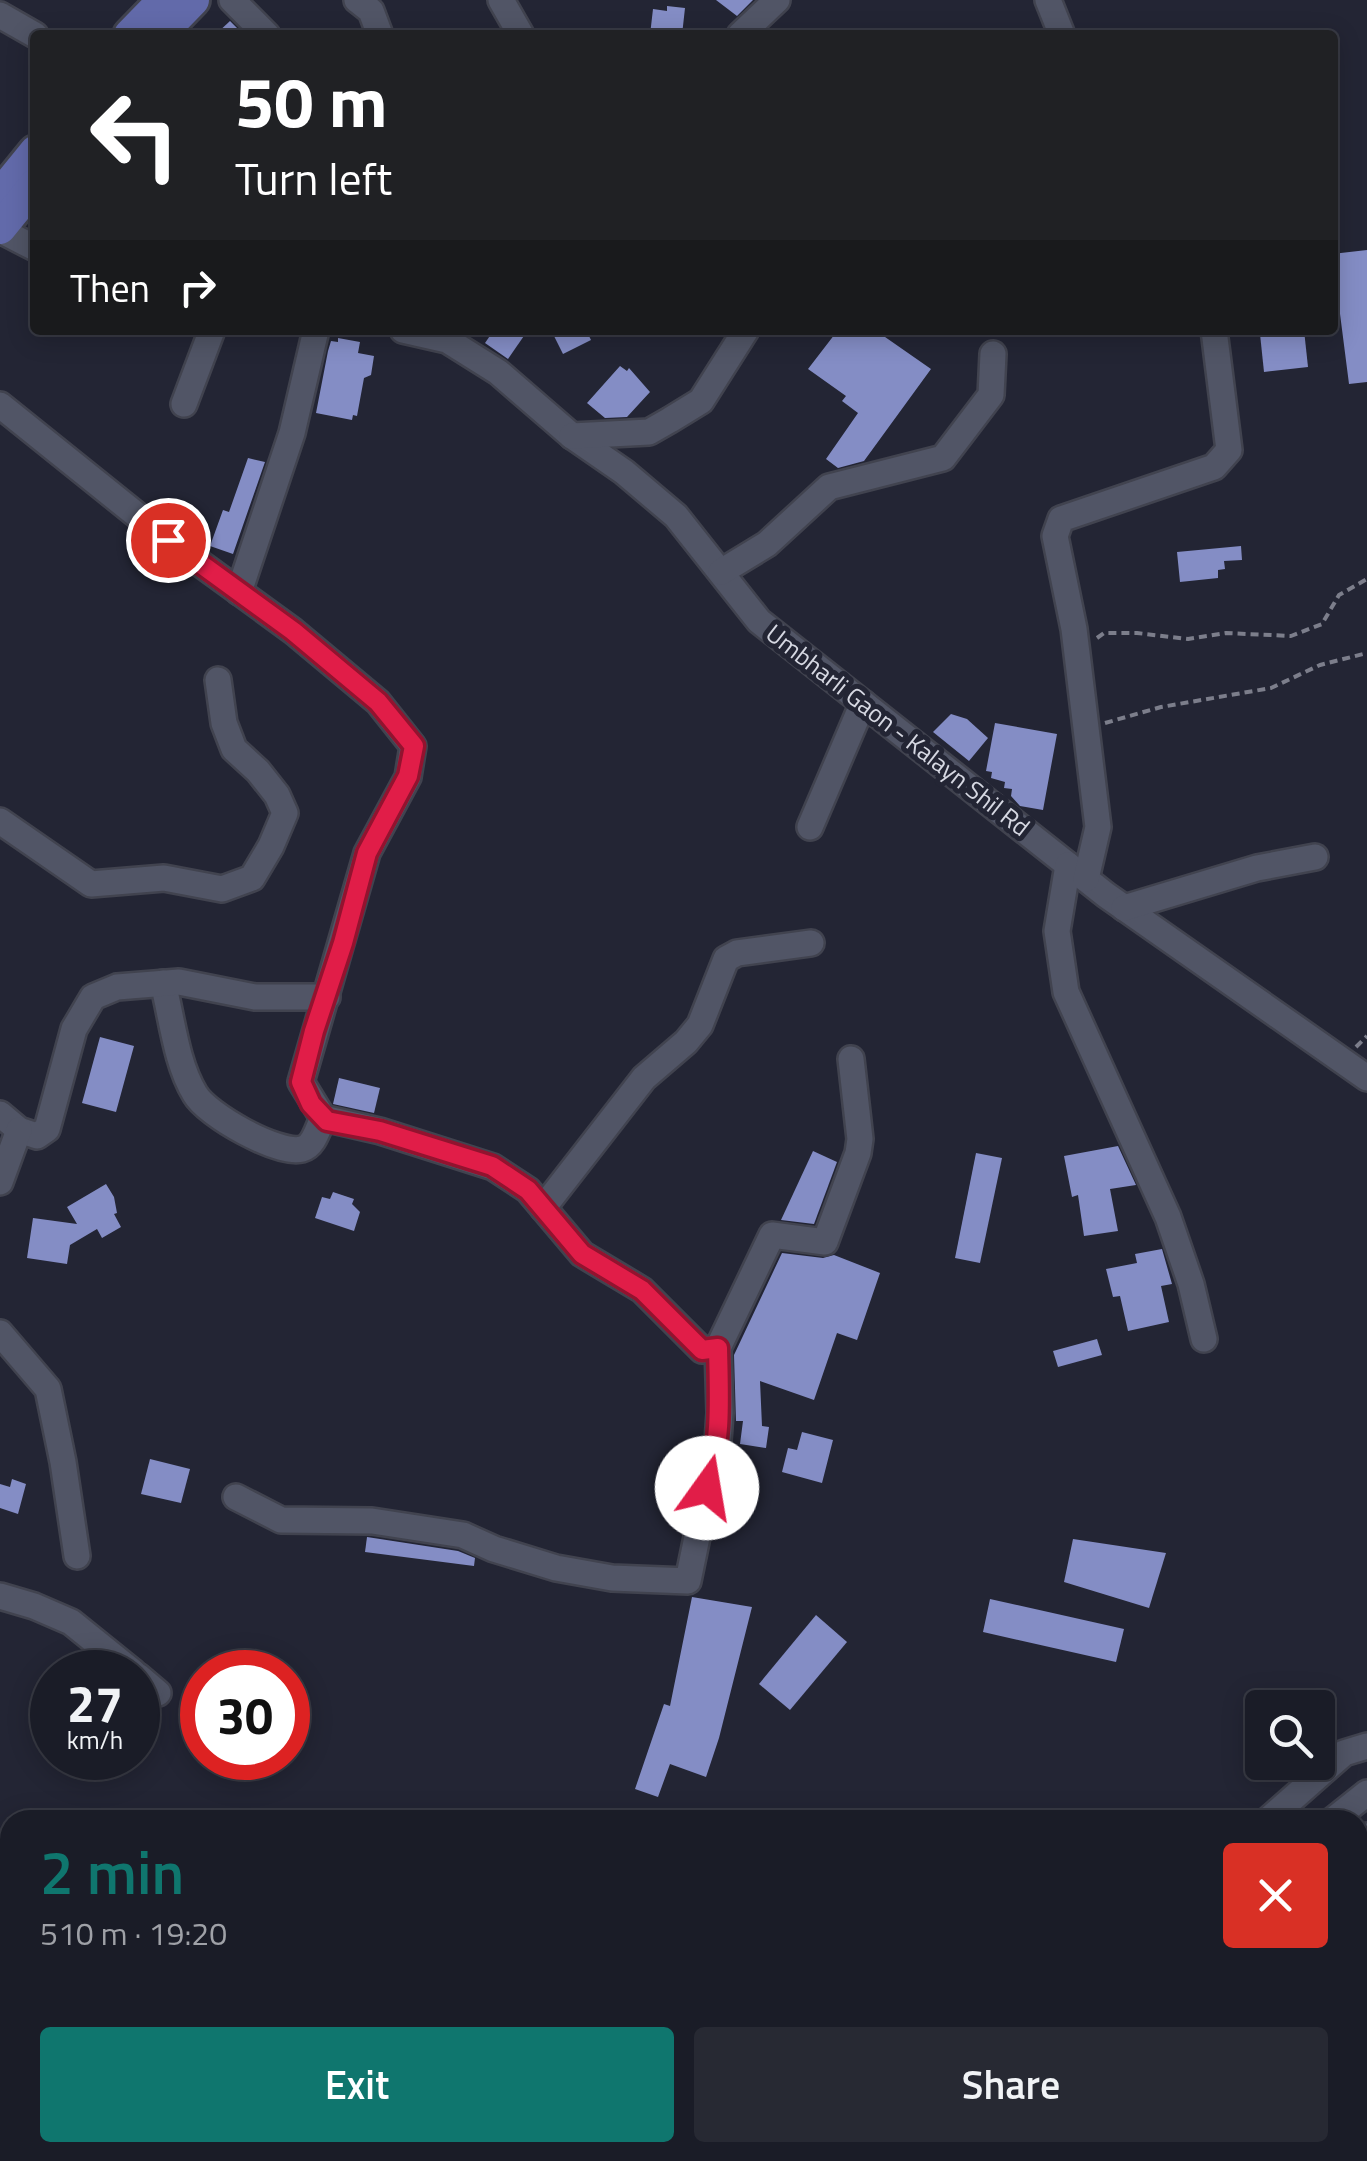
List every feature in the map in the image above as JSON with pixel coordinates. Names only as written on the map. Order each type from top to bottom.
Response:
[{"type":"main road","points":[[135,30],[164,0]]},
{"type":"main road","points":[[164,30],[193,0]]},
{"type":"main road","points":[[0,195],[30,158]]},
{"type":"main road","points":[[0,229],[30,191]]},
{"type":"street","points":[[232,0],[262,30]]},
{"type":"street","points":[[357,0],[371,11],[378,30]]},
{"type":"street","points":[[501,0],[518,30]]},
{"type":"street","points":[[745,30],[777,0]]},
{"type":"street","points":[[1048,0],[1060,30]]},
{"type":"street","points":[[0,15],[30,33]]},
{"type":"street","points":[[0,229],[30,245]]},
{"type":"street","points":[[184,404],[210,335]]},
{"type":"street","points":[[239,592],[292,433],[315,335]]},
{"type":"street","name":"Umbharli Gaon - Kalayn Shil Rd","points":[[425,335],[447,340],[473,356],[572,436],[624,472],[676,516],[759,621],[1077,872],[1367,1078]]},
{"type":"street","points":[[572,436],[648,432],[670,420],[702,401],[743,335]]},
{"type":"street","points":[[1204,1339],[1191,1284],[1168,1217],[1066,992],[1058,931],[1077,872],[1098,827],[1077,651],[1055,536],[1061,519],[1214,467],[1229,450],[1215,335]]},
{"type":"street","points":[[720,572],[767,544],[829,487],[943,458],[991,394],[993,354]]},
{"type":"street","points":[[0,405],[168,540],[293,631],[378,702],[414,746],[408,776],[367,853],[301,1082],[323,1118],[380,1131],[492,1166],[528,1190],[582,1254],[642,1290],[702,1350],[718,1348]]},
{"type":"street","points":[[0,821],[91,884],[164,878],[222,890],[252,878],[284,813],[258,771],[234,750],[224,723],[218,680]]},
{"type":"street","points":[[810,828],[863,703]]},
{"type":"street","points":[[1124,908],[1257,868],[1315,856]]},
{"type":"street","points":[[543,1208],[644,1078],[700,1025],[726,959],[737,953],[811,943]]},
{"type":"street","points":[[0,1182],[10,1122],[37,1136],[47,1129],[74,1030],[93,997],[118,987],[179,982],[255,997],[327,997]]},
{"type":"street","points":[[163,983],[188,1080],[197,1098],[269,1144],[287,1149],[303,1149],[310,1144],[323,1118]]},
{"type":"street","points":[[236,1497],[282,1520],[372,1521],[463,1535],[556,1568],[612,1578],[688,1580],[717,1455],[718,1348],[772,1235],[825,1242],[858,1154],[860,1138],[851,1059]]},
{"type":"street","points":[[0,1333],[48,1389],[76,1556]]},
{"type":"street","points":[[0,1596],[71,1622],[106,1650]]},
{"type":"street","points":[[1280,1810],[1355,1750],[1367,1772]]},
{"type":"street","points":[[1345,1810],[1367,1792]]},
{"type":"path","points":[[1077,651],[1104,633],[1137,632],[1188,639],[1226,634],[1292,636],[1322,624],[1339,595],[1367,579]]},
{"type":"path","points":[[1086,728],[1161,706],[1271,688],[1320,665],[1367,653]]},
{"type":"building","points":[[716,0],[753,0],[737,16]]},
{"type":"building","points":[[667,6],[685,8],[683,30],[651,30],[653,9],[667,11]]},
{"type":"building","points":[[230,21],[239,30],[220,30]]},
{"type":"building","points":[[1367,250],[1367,382],[1349,384],[1338,306],[1338,253]]},
{"type":"building","points":[[491,335],[525,335],[508,359],[485,343]]},
{"type":"building","points":[[554,335],[588,335],[591,340],[563,354]]},
{"type":"building","points":[[834,335],[882,335],[931,369],[864,461],[838,468],[826,459],[858,413],[842,401],[846,396],[808,369]]},
{"type":"building","points":[[1260,335],[1305,335],[1308,367],[1264,372]]},
{"type":"building","points":[[338,338],[360,342],[358,353],[374,356],[371,375],[364,378],[357,416],[353,415],[352,420],[316,413],[328,351],[331,341],[338,342]]},
{"type":"building","points":[[620,366],[627,371],[629,368],[650,392],[627,417],[605,418],[587,403]]},
{"type":"building","points":[[248,458],[265,462],[233,554],[210,546],[223,510],[229,512]]},
{"type":"building","points":[[1241,546],[1242,560],[1224,561],[1225,569],[1218,570],[1218,578],[1180,582],[1177,552]]},
{"type":"building","points":[[951,714],[967,719],[988,738],[969,761],[933,732]]},
{"type":"building","points":[[995,723],[1057,734],[1043,810],[1020,806],[1011,796],[1012,789],[1004,788],[1005,782],[991,778],[992,772],[986,771]]},
{"type":"building","points":[[100,1037],[134,1046],[116,1112],[82,1103]]},
{"type":"building","points":[[339,1078],[380,1088],[374,1113],[333,1104]]},
{"type":"building","points":[[1118,1146],[1136,1185],[1110,1189],[1118,1231],[1084,1236],[1078,1195],[1072,1197],[1064,1156]]},
{"type":"building","points":[[813,1151],[837,1162],[814,1224],[781,1220]]},
{"type":"building","points":[[976,1153],[1002,1158],[980,1263],[955,1258]]},
{"type":"building","points":[[106,1184],[114,1197],[114,1214],[121,1227],[102,1238],[97,1229],[70,1245],[67,1264],[27,1258],[33,1218],[77,1224],[67,1207]]},
{"type":"building","points":[[333,1192],[354,1199],[352,1204],[360,1212],[354,1231],[315,1218],[322,1197],[330,1199]]},
{"type":"building","points":[[1162,1249],[1172,1284],[1161,1286],[1169,1322],[1128,1331],[1120,1296],[1113,1297],[1106,1269],[1137,1263],[1135,1254]]},
{"type":"building","points":[[782,1253],[823,1258],[834,1255],[880,1273],[857,1340],[837,1333],[814,1400],[760,1381],[762,1426],[769,1427],[766,1448],[740,1444],[743,1421],[736,1421],[734,1355]]},
{"type":"building","points":[[1097,1339],[1102,1355],[1058,1367],[1053,1351]]},
{"type":"building","points":[[802,1432],[833,1440],[822,1483],[782,1472],[788,1448],[797,1450]]},
{"type":"building","points":[[150,1459],[190,1469],[181,1503],[141,1494]]},
{"type":"building","points":[[12,1479],[26,1484],[18,1514],[0,1508],[0,1484],[10,1487]]},
{"type":"building","points":[[367,1537],[458,1551],[475,1558],[474,1566],[365,1552]]},
{"type":"building","points":[[1073,1539],[1166,1553],[1149,1608],[1064,1582]]},
{"type":"building","points":[[692,1597],[752,1607],[706,1777],[670,1764],[658,1797],[635,1789],[664,1704],[670,1706]]},
{"type":"building","points":[[990,1599],[1124,1629],[1116,1662],[983,1632]]},
{"type":"building","points":[[816,1615],[847,1642],[790,1710],[759,1684]]},
{"type":"route","points":[[168,540],[293,631],[378,702],[414,746],[408,776],[367,853],[314,1031],[301,1082],[311,1104],[327,1121],[380,1131],[492,1166],[528,1190],[582,1254],[642,1290],[702,1350],[718,1348],[717,1455],[707,1488]]}]
